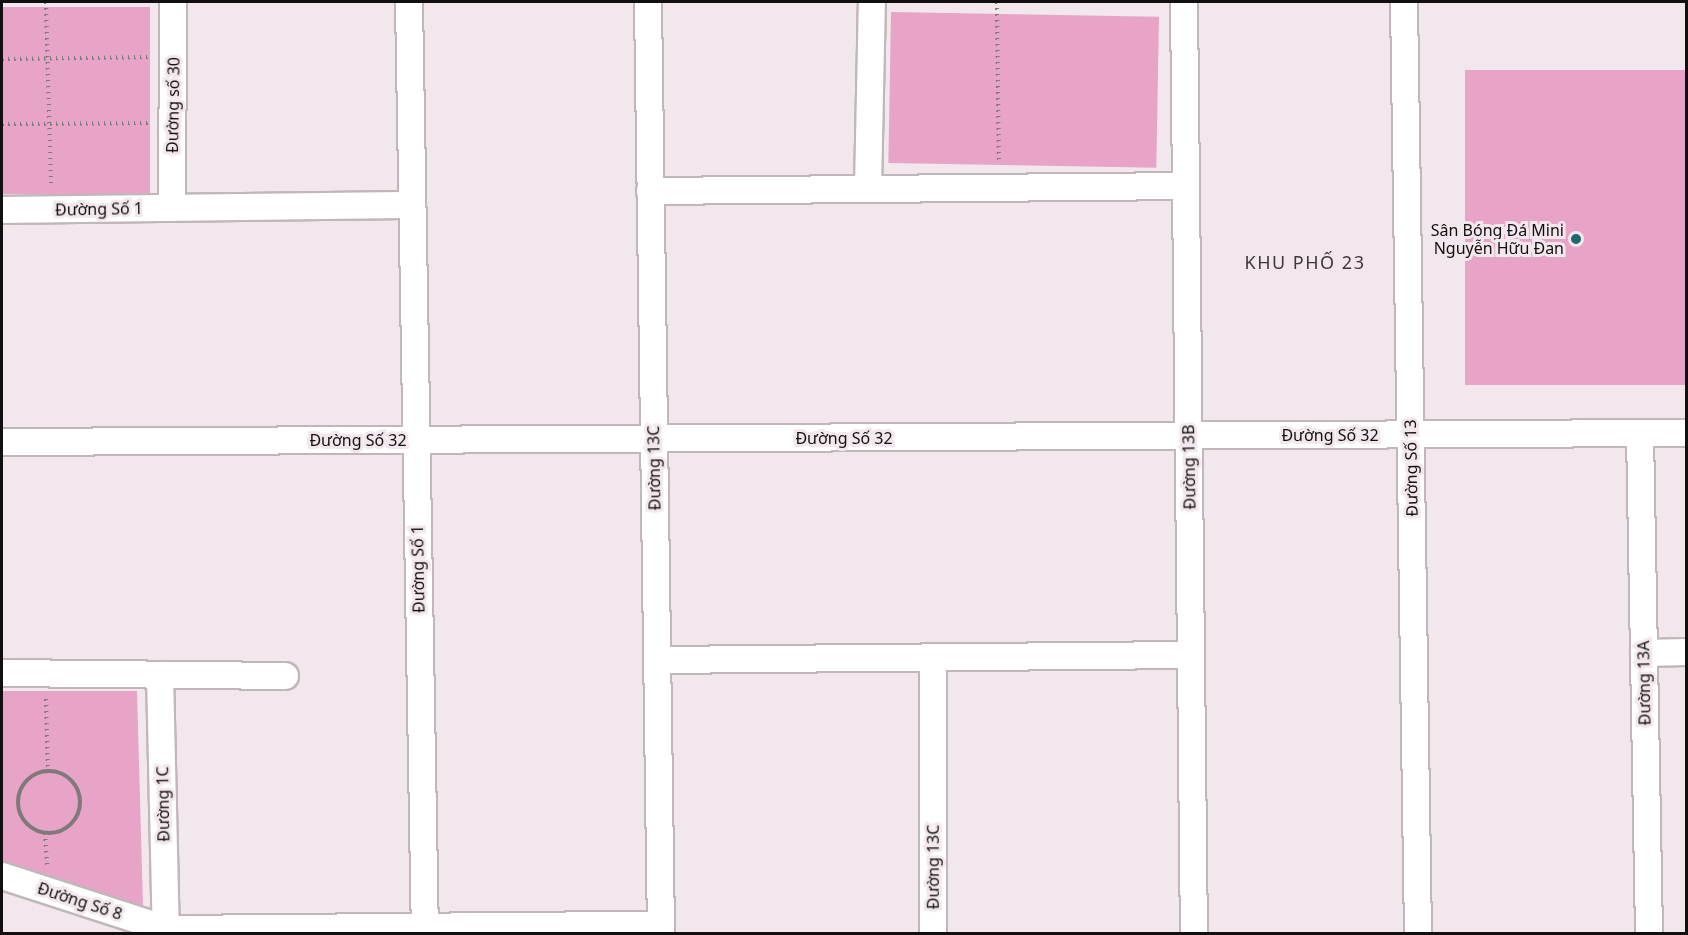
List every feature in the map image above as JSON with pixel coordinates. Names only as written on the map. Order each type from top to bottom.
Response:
[{"type":"street","name":"Đường số 30","points":[[172,208],[173,2]]},
{"type":"street","name":"Đường Số 1","points":[[409,2],[424,931]]},
{"type":"street","name":"Đường 13C","points":[[648,2],[661,929]]},
{"type":"street","points":[[868,189],[872,2]]},
{"type":"street","name":"Đường 13B","points":[[1184,2],[1194,933]]},
{"type":"street","name":"Đường Số 13","points":[[1404,2],[1418,933]]},
{"type":"street","points":[[650,190],[1186,186]]},
{"type":"street","name":"Đường Số 1","points":[[2,210],[412,205]]},
{"type":"street","name":"Đường 13A","points":[[1640,433],[1649,933]]},
{"type":"street","name":"Đường Số 32","points":[[2,442],[1686,433]]},
{"type":"street","points":[[1644,653],[1686,652]]},
{"type":"street","points":[[658,660],[1191,655]]},
{"type":"street","name":"Đường 13C","points":[[933,657],[933,933]]},
{"type":"street","points":[[2,673],[285,676]]},
{"type":"street","name":"Đường 1C","points":[[160,675],[166,931]]},
{"type":"street","name":"Đường Số 8","points":[[2,876],[166,931],[661,929]]},
{"type":"path","points":[[46,2],[51,209]]},
{"type":"path","points":[[997,2],[999,188]]},
{"type":"path","points":[[2,58],[174,57]]},
{"type":"path","points":[[2,124],[174,123]]},
{"type":"path","points":[[45,674],[48,770]]},
{"type":"path","points":[[48,770],[68,776],[80,794],[81,804],[73,823],[45,833],[27,825],[21,816],[18,796],[28,778],[48,770]]},
{"type":"shaded area","points":[[2,7],[150,7],[150,194],[2,194]]},
{"type":"shaded area","points":[[891,12],[1159,17],[1156,168],[888,163]]},
{"type":"shaded area","name":"Sân Bóng Đá Mini Nguyễn Hữu Đan","points":[[1465,70],[1686,70],[1686,385],[1465,385]]},
{"type":"shaded area","points":[[2,691],[137,691],[143,907],[2,861]]},
{"type":"place","name":"Sân Bóng Đá Mini Nguyễn Hữu Đan","points":[[1576,239]]},
{"type":"district","name":"KHU PHỐ 23","points":[[1305,262]]}]
